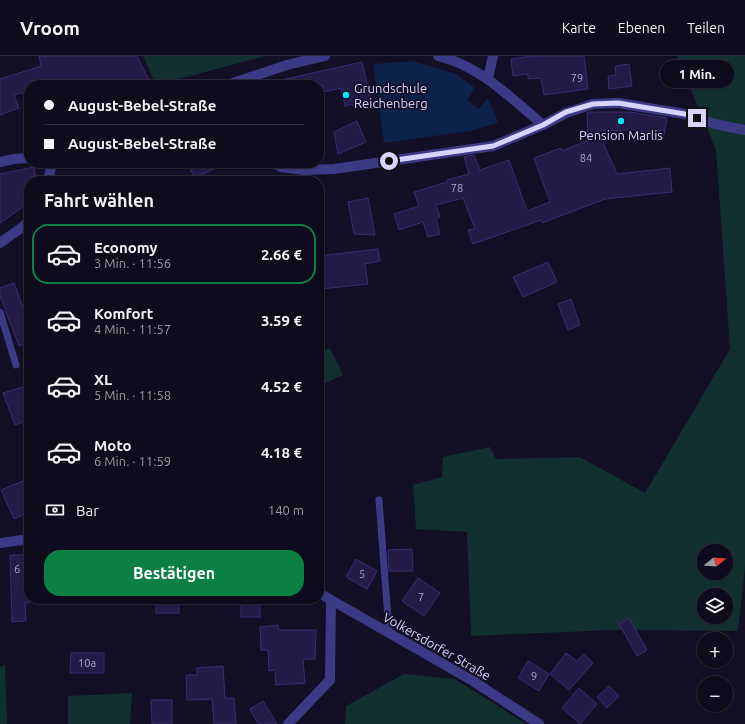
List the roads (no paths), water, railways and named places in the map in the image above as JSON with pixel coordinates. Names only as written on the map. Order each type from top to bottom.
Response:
[{"type":"street","points":[[242,80],[287,65],[325,56]]},
{"type":"street","points":[[438,56],[464,65],[488,78],[543,125]]},
{"type":"street","points":[[488,78],[493,56]]},
{"type":"street","points":[[289,168],[304,170],[334,169],[493,146],[543,125],[566,112],[593,104],[618,103],[685,114],[715,124],[745,130]]},
{"type":"street","points":[[0,162],[24,158]]},
{"type":"street","points":[[0,243],[24,226]]},
{"type":"street","points":[[0,543],[24,540]]},
{"type":"street","name":"Volkersdorfer Straße","points":[[324,596],[473,681],[539,724]]},
{"type":"street","points":[[288,724],[330,680],[331,600]]},
{"type":"lane","points":[[0,312],[16,365]]},
{"type":"lane","points":[[379,500],[389,632]]},
{"type":"water","points":[[413,61],[456,74],[475,88],[467,100],[479,109],[488,98],[498,123],[470,131],[384,143],[373,64]]},
{"type":"place","name":"Grundschule Reichenberg","points":[[346,95]]},
{"type":"place","name":"Pension Marlis","points":[[621,121]]}]
